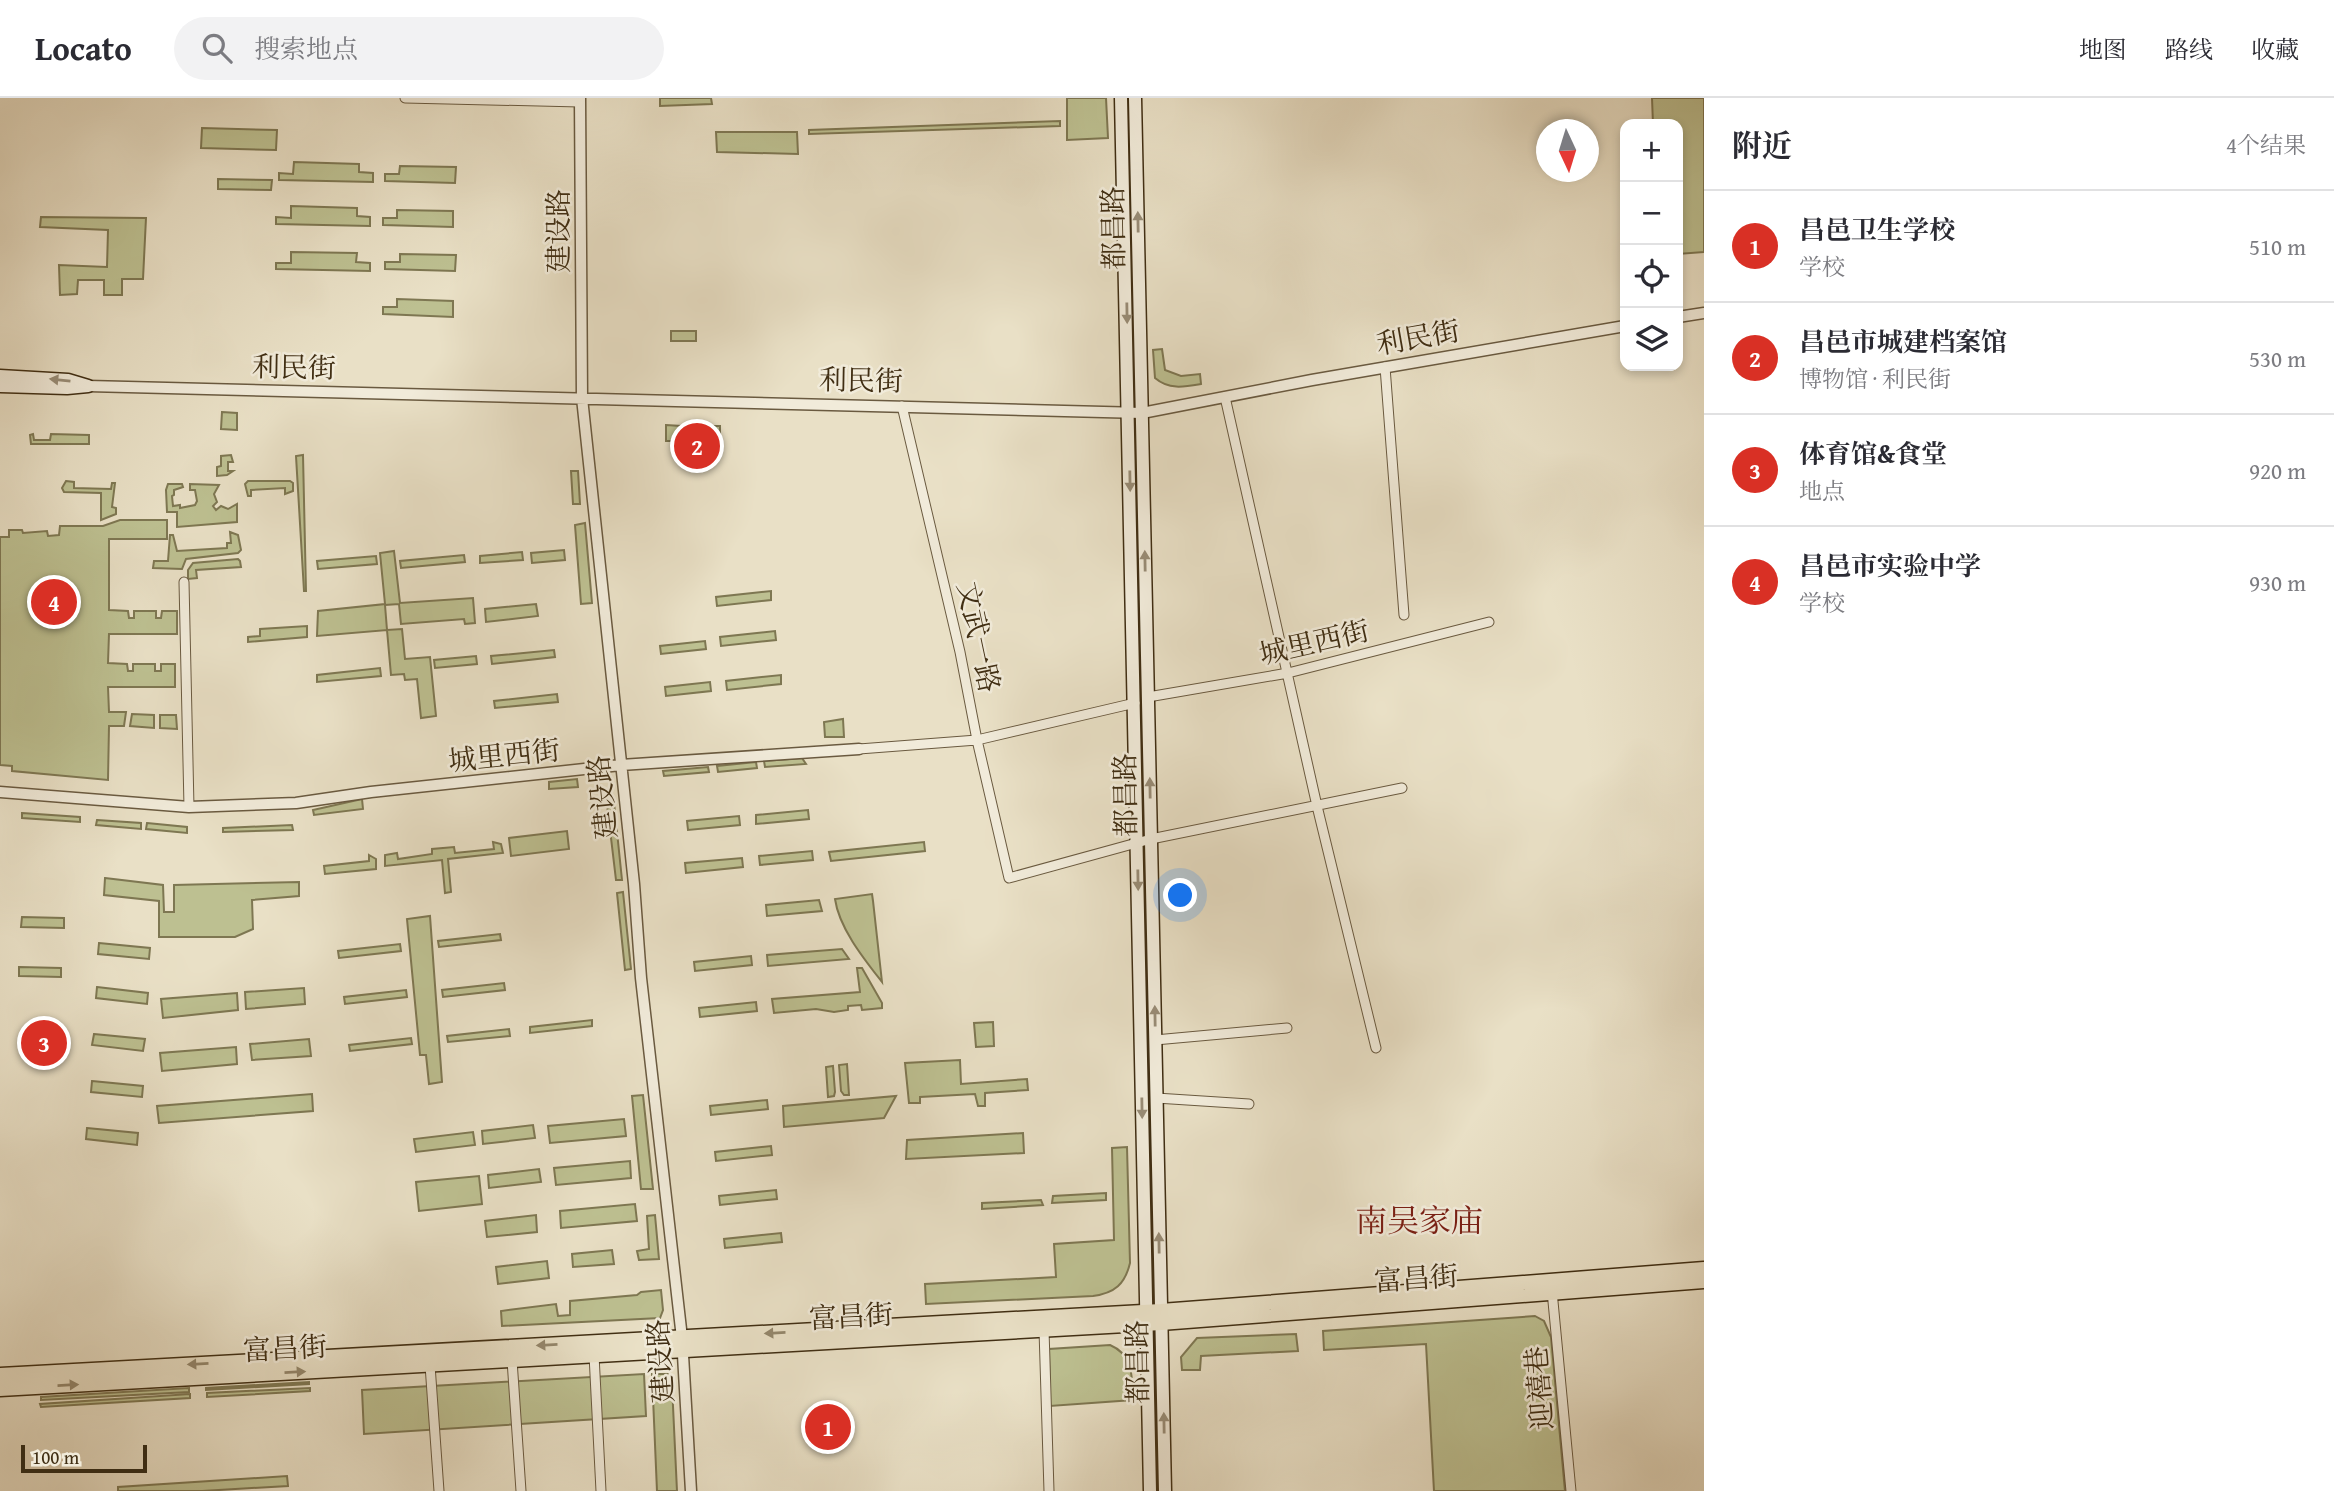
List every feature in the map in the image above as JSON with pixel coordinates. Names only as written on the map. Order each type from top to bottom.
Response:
[{"type":"main road","name":"都昌路","points":[[1121,98],[1148,697],[1151,839],[1156,1098],[1150,1491]]},
{"type":"main road","name":"都昌路","points":[[1135,98],[1135,413]]},
{"type":"main road","name":"利民街","points":[[0,376],[68,380],[88,386]]},
{"type":"main road","name":"利民街","points":[[0,386],[88,386]]},
{"type":"main road","points":[[1135,413],[1137,844],[1153,1317]]},
{"type":"main road","name":"富昌街","points":[[1552,1287],[1704,1269]]},
{"type":"main road","name":"富昌街","points":[[0,1389],[593,1355],[682,1344],[1153,1317],[1552,1287],[1704,1281]]},
{"type":"main road","name":"都昌路","points":[[1153,1317],[1165,1491]]},
{"type":"main road","name":"富昌街","points":[[0,1375],[1044,1330],[1153,1317]]},
{"type":"street","points":[[405,98],[580,100]]},
{"type":"street","name":"建设路","points":[[580,100],[582,398],[641,978],[682,1344],[691,1491]]},
{"type":"street","points":[[1683,316],[1704,313]]},
{"type":"street","name":"利民街","points":[[88,386],[1135,413],[1620,327]]},
{"type":"street","points":[[1385,367],[1404,615]]},
{"type":"street","points":[[1225,397],[1317,806],[1376,1048]]},
{"type":"street","name":"文武一路","points":[[902,405],[1009,878],[1137,844]]},
{"type":"street","points":[[184,582],[189,807]]},
{"type":"street","name":"城里西街","points":[[1148,697],[1288,673],[1489,622]]},
{"type":"street","name":"城里西街","points":[[0,792],[189,807],[296,803],[371,792],[621,765],[977,740],[1135,703]]},
{"type":"street","points":[[1137,844],[1402,788]]},
{"type":"street","points":[[1155,1040],[1287,1028]]},
{"type":"street","points":[[1156,1098],[1249,1104]]},
{"type":"street","name":"迎禧巷","points":[[1552,1287],[1571,1491]]},
{"type":"street","points":[[1044,1330],[1049,1491]]},
{"type":"street","points":[[593,1355],[601,1491]]},
{"type":"street","points":[[512,1360],[521,1491]]},
{"type":"street","points":[[430,1365],[439,1491]]},
{"type":"green space","points":[[660,98],[711,98],[712,104],[660,106]]},
{"type":"green space","points":[[1067,98],[1106,98],[1108,138],[1067,140]]},
{"type":"green space","points":[[1652,98],[1704,98],[1704,252],[1683,254],[1683,119],[1653,119]]},
{"type":"green space","points":[[1060,121],[1060,126],[809,134],[809,130]]},
{"type":"green space","points":[[202,128],[277,130],[276,150],[201,148]]},
{"type":"green space","points":[[716,132],[797,132],[798,154],[717,152]]},
{"type":"green space","points":[[294,162],[359,164],[359,172],[373,173],[373,182],[279,180],[279,173],[293,174]]},
{"type":"green space","points":[[400,166],[456,167],[455,183],[385,181],[385,174],[399,174]]},
{"type":"green space","points":[[218,179],[272,180],[271,190],[218,189]]},
{"type":"green space","points":[[291,206],[357,208],[357,216],[370,217],[370,226],[276,224],[276,217],[291,218]]},
{"type":"green space","points":[[397,210],[453,211],[453,227],[383,225],[383,218],[397,218]]},
{"type":"green space","points":[[41,217],[146,218],[143,279],[122,279],[122,295],[104,295],[104,280],[78,280],[77,294],[60,295],[59,265],[107,267],[108,230],[40,227]]},
{"type":"green space","points":[[291,252],[357,253],[356,262],[370,263],[370,271],[276,269],[276,263],[291,263]]},
{"type":"green space","points":[[400,254],[456,255],[455,271],[385,269],[385,262],[400,262]]},
{"type":"green space","points":[[397,299],[453,301],[453,317],[383,314],[383,307],[397,307]]},
{"type":"green space","points":[[671,331],[696,331],[696,341],[671,341]]},
{"type":"green space","points":[[1162,349],[1165,370],[1181,376],[1200,374],[1201,384],[1171,386],[1155,378],[1153,350]]},
{"type":"green space","points":[[222,412],[237,413],[237,430],[221,429]]},
{"type":"green space","points":[[666,425],[681,426],[679,441],[666,441]]},
{"type":"green space","points":[[692,426],[720,426],[720,440],[697,440],[692,436]]},
{"type":"green space","points":[[33,434],[34,440],[50,440],[51,434],[89,435],[89,444],[31,444],[30,435]]},
{"type":"green space","points":[[231,455],[233,462],[228,462],[228,471],[233,471],[217,476],[221,456]]},
{"type":"green space","points":[[303,455],[306,591],[296,456]]},
{"type":"green space","points":[[571,471],[578,471],[580,504],[573,504]]},
{"type":"green space","points":[[66,481],[74,482],[74,488],[111,489],[112,483],[115,483],[112,507],[116,508],[116,514],[101,520],[101,493],[64,492],[62,488]]},
{"type":"green space","points":[[248,481],[290,481],[293,483],[293,491],[285,494],[285,488],[251,490],[251,496],[248,496],[245,484]]},
{"type":"green space","points":[[168,484],[182,484],[183,487],[174,490],[172,496],[173,506],[180,505],[180,508],[195,505],[197,501],[195,490],[190,490],[190,484],[219,485],[214,494],[217,502],[213,506],[216,510],[221,506],[228,509],[237,504],[237,522],[177,527],[177,512],[167,512]]},
{"type":"green space","points":[[120,520],[167,520],[167,539],[109,539],[109,610],[128,611],[129,618],[134,618],[134,611],[156,611],[156,618],[161,618],[162,611],[177,611],[177,634],[109,634],[108,663],[127,664],[128,671],[133,671],[133,664],[155,664],[155,671],[161,671],[161,664],[175,664],[175,687],[108,687],[109,712],[126,712],[124,726],[109,726],[108,780],[12,771],[12,766],[0,765],[0,537],[9,537],[9,530],[22,530],[23,533],[47,531],[48,536],[59,535],[60,526],[103,526]]},
{"type":"green space","points":[[585,523],[592,603],[581,604],[575,525]]},
{"type":"green space","points":[[230,532],[238,535],[241,550],[238,553],[186,559],[182,569],[153,568],[154,561],[168,561],[170,535],[173,535],[177,551],[227,548],[227,543],[231,543]]},
{"type":"green space","points":[[564,550],[565,560],[532,563],[531,553]]},
{"type":"green space","points":[[394,551],[400,603],[473,598],[475,623],[465,624],[464,619],[401,624],[399,604],[385,605],[387,630],[317,636],[318,611],[385,604],[380,553]]},
{"type":"green space","points":[[522,552],[523,560],[480,563],[480,556]]},
{"type":"green space","points":[[464,555],[465,562],[401,568],[400,561]]},
{"type":"green space","points":[[376,556],[377,564],[318,569],[317,561]]},
{"type":"green space","points":[[238,559],[241,567],[196,570],[197,578],[188,579],[188,570],[193,563]]},
{"type":"green space","points":[[771,591],[771,600],[717,606],[716,597]]},
{"type":"green space","points":[[536,604],[538,616],[486,622],[485,609]]},
{"type":"green space","points":[[307,626],[307,637],[248,642],[248,637],[260,636],[260,629]]},
{"type":"green space","points":[[402,629],[405,659],[430,657],[436,716],[421,718],[417,679],[405,680],[404,674],[391,675],[387,630]]},
{"type":"green space","points":[[775,631],[776,640],[721,646],[720,637]]},
{"type":"green space","points":[[705,641],[706,649],[661,654],[660,646]]},
{"type":"green space","points":[[554,650],[555,657],[492,664],[491,656]]},
{"type":"green space","points":[[476,656],[477,664],[435,668],[434,660]]},
{"type":"green space","points":[[380,668],[381,676],[317,682],[317,675]]},
{"type":"green space","points":[[781,675],[781,684],[727,690],[726,681]]},
{"type":"green space","points":[[710,682],[711,691],[666,696],[665,687]]},
{"type":"green space","points":[[557,694],[558,702],[495,708],[494,701]]},
{"type":"green space","points":[[132,714],[154,715],[154,728],[130,726]]},
{"type":"green space","points":[[160,715],[176,715],[177,729],[160,728]]},
{"type":"green space","points":[[843,719],[844,737],[825,737],[824,722]]},
{"type":"green space","points":[[802,758],[806,764],[765,767],[764,761]]},
{"type":"green space","points":[[756,762],[757,768],[718,772],[717,766]]},
{"type":"green space","points":[[708,767],[709,772],[664,776],[663,771]]},
{"type":"green space","points":[[577,779],[578,787],[549,789],[549,782]]},
{"type":"green space","points":[[362,799],[363,809],[314,815],[313,810]]},
{"type":"green space","points":[[614,803],[622,880],[616,880],[607,804]]},
{"type":"green space","points":[[808,810],[809,819],[756,824],[756,815]]},
{"type":"green space","points":[[22,813],[80,817],[80,822],[22,818]]},
{"type":"green space","points":[[739,816],[740,825],[688,830],[687,821]]},
{"type":"green space","points":[[97,820],[141,823],[141,829],[96,825]]},
{"type":"green space","points":[[147,823],[187,827],[187,833],[146,829]]},
{"type":"green space","points":[[292,825],[293,830],[223,832],[223,828]]},
{"type":"green space","points":[[567,831],[569,849],[511,856],[509,838]]},
{"type":"green space","points":[[493,842],[501,844],[503,853],[448,859],[451,892],[445,893],[442,860],[385,866],[385,855],[397,853],[398,859],[432,854],[432,849],[454,847],[455,853],[494,849]]},
{"type":"green space","points":[[924,842],[925,851],[831,861],[829,852]]},
{"type":"green space","points":[[812,851],[813,860],[760,865],[759,856]]},
{"type":"green space","points":[[369,855],[376,859],[376,869],[325,874],[324,866],[369,861]]},
{"type":"green space","points":[[742,858],[743,867],[686,873],[685,863]]},
{"type":"green space","points":[[105,878],[163,885],[164,912],[174,912],[174,885],[299,882],[299,896],[252,900],[253,929],[235,937],[159,937],[159,901],[104,895]]},
{"type":"green space","points":[[623,892],[631,969],[625,970],[617,893]]},
{"type":"green space","points":[[872,894],[882,982],[847,932],[835,899]]},
{"type":"green space","points":[[819,900],[822,911],[767,916],[766,905]]},
{"type":"green space","points":[[430,916],[442,1082],[429,1084],[426,1055],[420,1055],[407,919]]},
{"type":"green space","points":[[22,917],[64,918],[64,928],[21,927]]},
{"type":"green space","points":[[500,934],[501,940],[439,947],[438,941]]},
{"type":"green space","points":[[99,943],[150,948],[149,959],[98,954]]},
{"type":"green space","points":[[400,944],[401,951],[339,958],[338,951]]},
{"type":"green space","points":[[842,949],[849,959],[768,966],[767,955]]},
{"type":"green space","points":[[751,956],[752,965],[695,971],[694,962]]},
{"type":"green space","points":[[19,967],[61,968],[61,977],[19,976]]},
{"type":"green space","points":[[857,968],[862,968],[882,1003],[882,1008],[862,1010],[861,1005],[848,1006],[848,1010],[834,1012],[816,1009],[774,1013],[772,999],[860,992]]},
{"type":"green space","points":[[504,983],[505,990],[443,997],[442,990]]},
{"type":"green space","points":[[97,987],[148,993],[147,1004],[96,998]]},
{"type":"green space","points":[[304,988],[305,1004],[246,1009],[245,992]]},
{"type":"green space","points":[[406,990],[407,997],[345,1004],[344,997]]},
{"type":"green space","points":[[237,993],[238,1010],[163,1018],[161,999]]},
{"type":"green space","points":[[756,1002],[757,1011],[700,1017],[699,1008]]},
{"type":"green space","points":[[592,1020],[592,1026],[530,1033],[530,1027]]},
{"type":"green space","points":[[993,1022],[994,1046],[976,1047],[974,1023]]},
{"type":"green space","points":[[509,1029],[510,1036],[448,1042],[447,1036]]},
{"type":"green space","points":[[94,1034],[145,1039],[143,1051],[92,1045]]},
{"type":"green space","points":[[411,1038],[412,1044],[350,1051],[349,1045]]},
{"type":"green space","points":[[309,1039],[311,1056],[252,1060],[250,1044]]},
{"type":"green space","points":[[236,1047],[237,1064],[162,1071],[160,1053]]},
{"type":"green space","points":[[960,1060],[961,1084],[1027,1079],[1028,1090],[985,1093],[985,1106],[978,1106],[975,1094],[920,1097],[920,1103],[909,1103],[905,1063]]},
{"type":"green space","points":[[847,1064],[849,1095],[844,1095],[841,1091],[839,1065]]},
{"type":"green space","points":[[833,1066],[835,1092],[834,1096],[828,1097],[826,1067]]},
{"type":"green space","points":[[92,1081],[143,1086],[142,1097],[91,1092]]},
{"type":"green space","points":[[312,1094],[313,1111],[159,1123],[157,1106]]},
{"type":"green space","points":[[643,1095],[653,1189],[641,1189],[632,1096]]},
{"type":"green space","points":[[896,1096],[884,1118],[784,1127],[783,1106]]},
{"type":"green space","points":[[767,1100],[768,1109],[711,1115],[710,1106]]},
{"type":"green space","points":[[624,1119],[626,1136],[550,1143],[548,1126]]},
{"type":"green space","points":[[533,1125],[535,1138],[483,1144],[482,1131]]},
{"type":"green space","points":[[87,1128],[138,1133],[137,1145],[86,1139]]},
{"type":"green space","points":[[473,1132],[475,1145],[416,1152],[414,1139]]},
{"type":"green space","points":[[1023,1133],[1024,1153],[906,1159],[907,1140]]},
{"type":"green space","points":[[771,1146],[772,1155],[716,1161],[715,1152]]},
{"type":"green space","points":[[1127,1147],[1130,1263],[1122,1282],[1113,1290],[1093,1296],[926,1304],[925,1284],[1056,1277],[1054,1244],[1114,1240],[1112,1148]]},
{"type":"green space","points":[[630,1161],[631,1178],[556,1185],[554,1168]]},
{"type":"green space","points":[[539,1169],[541,1182],[489,1188],[488,1175]]},
{"type":"green space","points":[[479,1176],[482,1204],[419,1211],[416,1182]]},
{"type":"green space","points":[[776,1190],[777,1199],[720,1205],[719,1196]]},
{"type":"green space","points":[[1106,1193],[1106,1200],[1052,1203],[1053,1196]]},
{"type":"green space","points":[[1041,1200],[1043,1205],[982,1209],[982,1203]]},
{"type":"green space","points":[[635,1204],[637,1221],[561,1228],[560,1211]]},
{"type":"green space","points":[[536,1215],[537,1232],[487,1237],[485,1221]]},
{"type":"green space","points":[[655,1215],[659,1259],[639,1260],[637,1251],[649,1249],[647,1216]]},
{"type":"green space","points":[[781,1233],[782,1242],[725,1248],[724,1239]]},
{"type":"green space","points":[[612,1250],[614,1264],[573,1267],[572,1254]]},
{"type":"green space","points":[[547,1261],[549,1278],[498,1284],[496,1267]]},
{"type":"green space","points":[[661,1290],[663,1310],[660,1318],[502,1326],[501,1311],[556,1304],[558,1316],[570,1315],[570,1301]]},
{"type":"green space","points":[[1535,1316],[1544,1321],[1551,1337],[1565,1491],[1434,1491],[1426,1344],[1324,1350],[1323,1331]]},
{"type":"green space","points":[[1296,1334],[1298,1351],[1201,1356],[1200,1370],[1182,1370],[1181,1357],[1197,1338]]},
{"type":"green space","points":[[1110,1345],[1118,1349],[1128,1361],[1133,1400],[1050,1406],[1049,1349]]},
{"type":"green space","points":[[644,1374],[646,1416],[364,1434],[362,1390]]},
{"type":"green space","points":[[652,1374],[668,1374],[672,1385],[677,1491],[657,1491]]},
{"type":"green space","points":[[309,1384],[206,1390],[206,1388]]},
{"type":"green space","points":[[189,1388],[189,1392],[41,1400],[41,1397]]},
{"type":"green space","points":[[310,1388],[310,1391],[207,1397],[207,1393]]},
{"type":"green space","points":[[190,1394],[190,1398],[41,1407],[40,1404]]},
{"type":"green space","points":[[287,1476],[288,1486],[202,1491],[118,1491],[118,1487]]},
{"type":"place","name":"昌邑市城建档案馆","points":[[697,446]]},
{"type":"place","name":"昌邑市实验中学","points":[[54,602]]},
{"type":"place","name":"体育馆&食堂","points":[[44,1043]]},
{"type":"place","name":"昌邑卫生学校","points":[[828,1427]]},
{"type":"district","name":"南吴家庙","points":[[1419,1221]]}]
